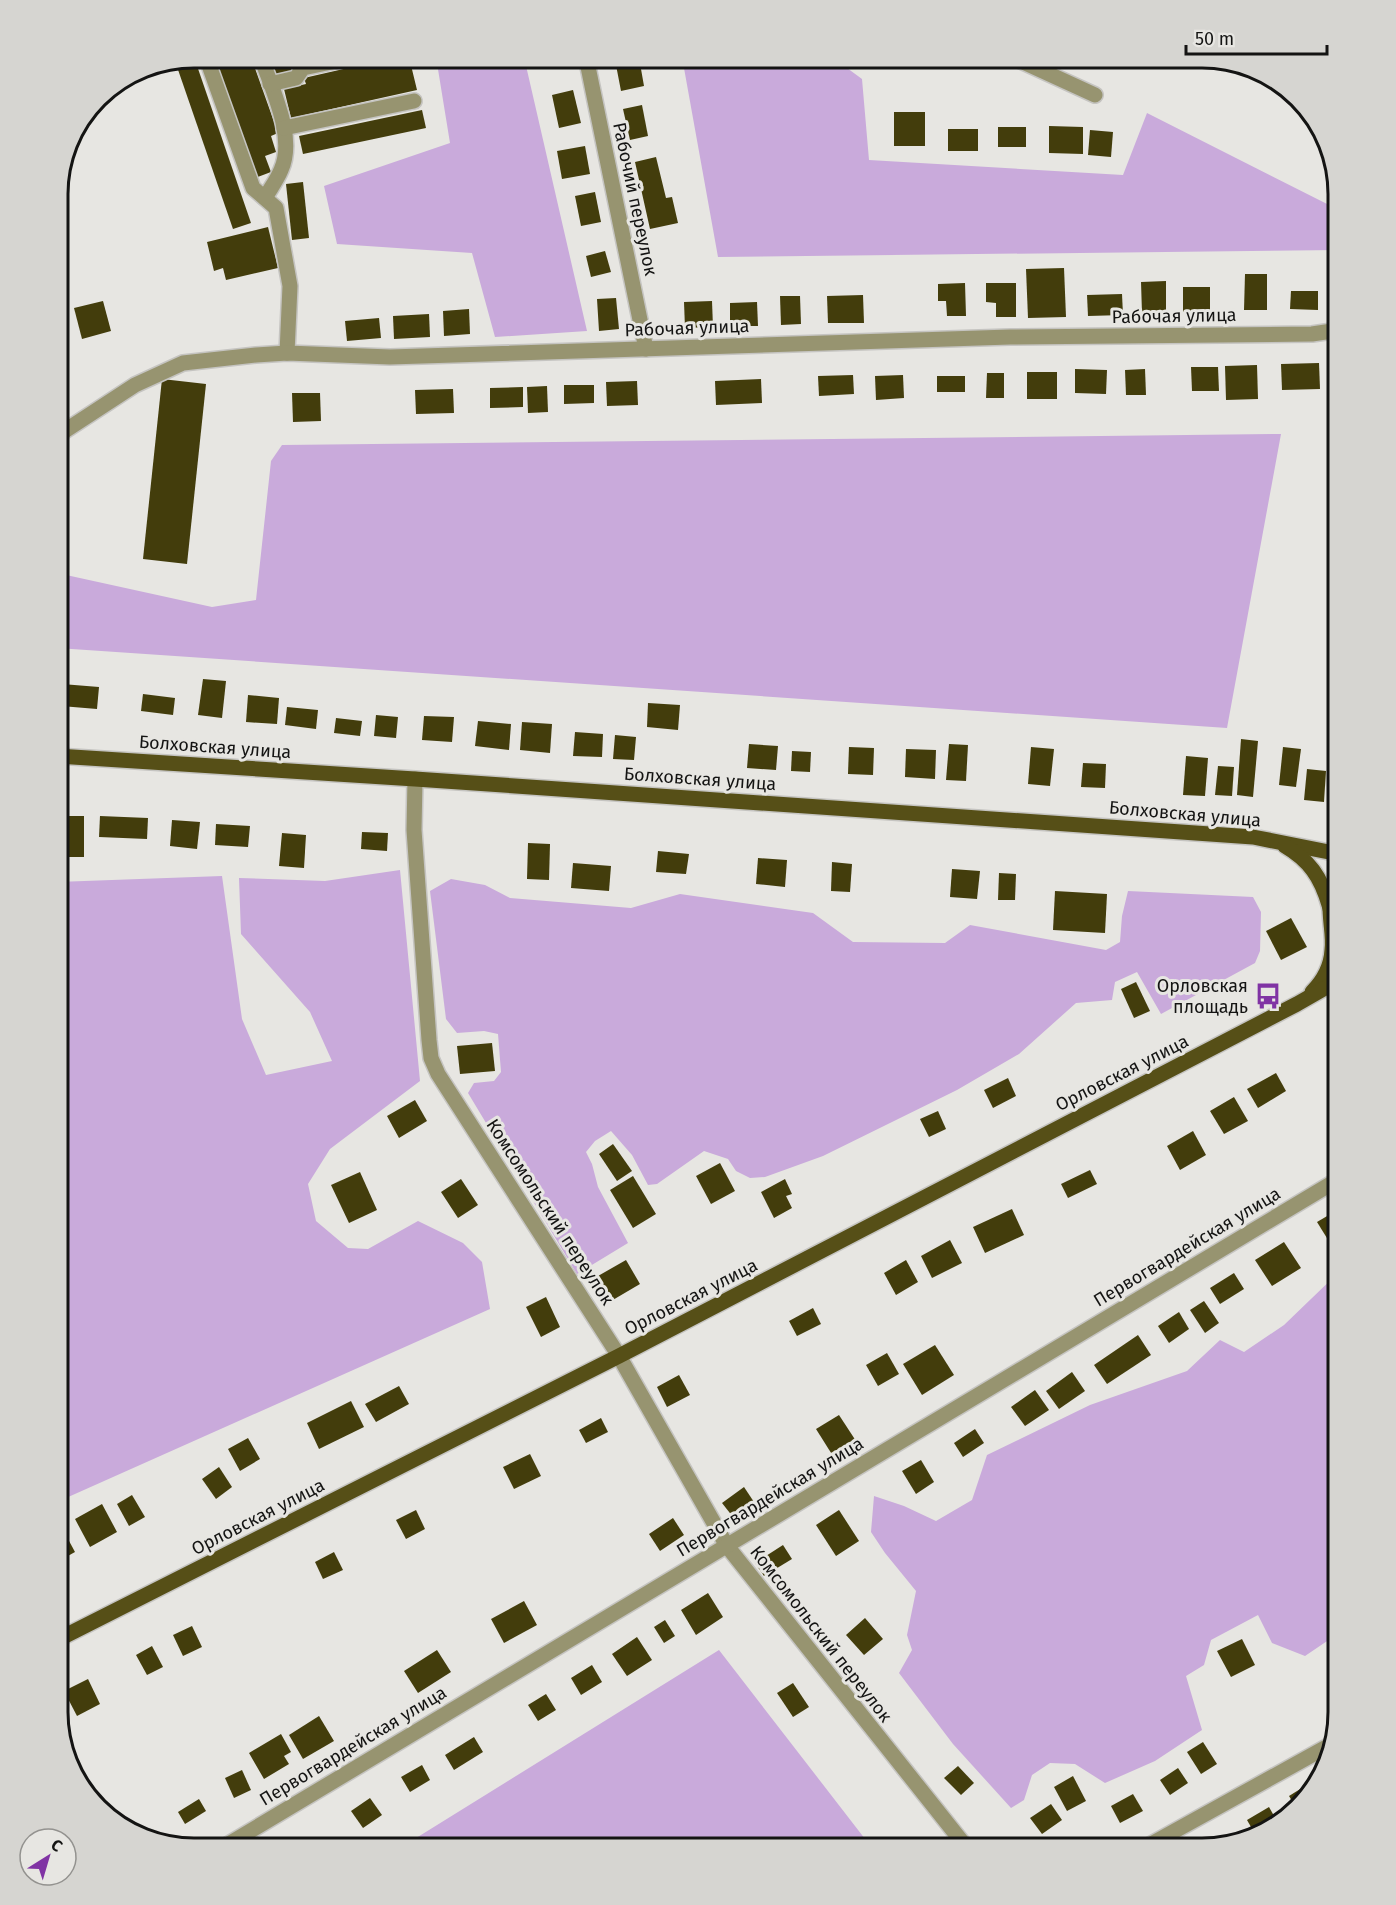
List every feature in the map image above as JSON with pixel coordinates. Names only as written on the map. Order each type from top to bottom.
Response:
[{"type":"main road","name":"Болховская улица","points":[[68,757],[1253,837],[1328,852]]},
{"type":"main road","points":[[1253,837],[1286,847],[1303,858],[1321,880],[1328,903]]},
{"type":"main road","points":[[1304,1001],[1324,977],[1328,967]]},
{"type":"main road","name":"Орловская улица","points":[[68,1634],[619,1356],[1328,987]]},
{"type":"street","points":[[210,68],[253,188],[276,208],[290,286],[287,353]]},
{"type":"street","points":[[265,68],[284,128],[287,145],[282,169],[265,198]]},
{"type":"street","points":[[270,84],[296,78],[303,68]]},
{"type":"street","name":"Рабочий переулок","points":[[588,68],[646,349]]},
{"type":"street","points":[[1037,68],[1095,94]]},
{"type":"street","points":[[284,128],[414,100]]},
{"type":"street","name":"Рабочая улица","points":[[68,429],[135,385],[183,363],[256,355],[287,353],[390,357],[1010,337],[1312,334],[1328,332]]},
{"type":"street","name":"Комсомольский переулок","points":[[415,779],[414,830],[431,1058],[438,1074],[619,1356],[727,1546],[959,1838]]},
{"type":"street","name":"Первогвардейская улица","points":[[240,1837],[1328,1186]]},
{"type":"street","points":[[1162,1838],[1322,1749]]},
{"type":"shaded area","points":[[438,68],[527,68],[587,331],[495,337],[472,253],[337,244],[324,186],[450,143]]},
{"type":"shaded area","points":[[684,68],[847,68],[862,79],[869,160],[1123,175],[1147,113],[1328,204],[1328,250],[718,257]]},
{"type":"shaded area","points":[[1281,434],[1227,728],[68,649],[68,575],[212,607],[256,600],[271,461],[282,445]]},
{"type":"shaded area","points":[[400,870],[420,1081],[330,1149],[308,1184],[316,1221],[348,1248],[368,1249],[418,1221],[463,1243],[482,1262],[490,1309],[68,1497],[68,882],[222,876],[242,1019],[266,1075],[332,1061],[310,1012],[241,934],[239,878],[325,881]]},
{"type":"shaded area","points":[[451,879],[485,885],[510,898],[631,908],[680,894],[813,913],[853,942],[945,943],[970,925],[1106,950],[1120,942],[1122,916],[1128,891],[1253,897],[1261,912],[1260,951],[1255,963],[1161,1014],[1137,972],[1115,982],[1112,1000],[1076,1003],[1019,1054],[957,1090],[823,1156],[765,1177],[750,1178],[736,1171],[728,1159],[704,1151],[657,1184],[648,1185],[632,1155],[611,1131],[595,1141],[586,1152],[598,1187],[628,1243],[577,1274],[468,1093],[474,1083],[494,1081],[501,1072],[498,1034],[484,1031],[457,1033],[446,1019],[430,891]]},
{"type":"shaded area","points":[[1328,1283],[1328,1640],[1305,1656],[1272,1643],[1258,1615],[1211,1640],[1204,1665],[1186,1676],[1202,1730],[1155,1761],[1105,1783],[1075,1764],[1050,1763],[1032,1775],[1024,1800],[1011,1808],[953,1744],[899,1673],[912,1650],[907,1635],[916,1591],[871,1532],[874,1496],[904,1506],[936,1521],[972,1500],[987,1455],[1090,1405],[1187,1371],[1220,1340],[1244,1352],[1284,1325]]},
{"type":"shaded area","points":[[719,1650],[864,1838],[417,1837]]},
{"type":"building","points":[[198,68],[251,223],[233,229],[178,69]]},
{"type":"building","points":[[216,68],[255,68],[278,133],[271,136],[276,152],[265,156],[271,172],[255,178]]},
{"type":"building","points":[[273,68],[292,68],[293,71],[275,75]]},
{"type":"building","points":[[348,68],[412,68],[417,90],[291,118],[284,89],[306,84],[304,78]]},
{"type":"building","points":[[617,68],[647,68],[641,69],[644,86],[621,91]]},
{"type":"building","points":[[573,90],[581,123],[559,128],[552,95]]},
{"type":"building","points":[[642,105],[648,136],[630,140],[623,109]]},
{"type":"building","points":[[422,110],[426,128],[303,154],[299,136]]},
{"type":"building","points":[[894,112],[925,112],[925,146],[894,146]]},
{"type":"building","points":[[1049,126],[1083,127],[1083,154],[1049,153]]},
{"type":"building","points":[[998,127],[1026,127],[1026,147],[998,147]]},
{"type":"building","points":[[948,129],[978,129],[978,151],[948,151]]},
{"type":"building","points":[[1090,130],[1113,132],[1111,157],[1088,155]]},
{"type":"building","points":[[585,146],[590,174],[562,179],[557,151]]},
{"type":"building","points":[[656,157],[666,198],[672,197],[678,223],[650,229],[635,162]]},
{"type":"building","points":[[303,182],[309,238],[292,240],[286,184]]},
{"type":"building","points":[[595,192],[601,222],[581,226],[575,196]]},
{"type":"building","points":[[268,227],[278,268],[226,280],[223,268],[214,271],[207,242]]},
{"type":"building","points":[[605,251],[611,272],[591,277],[586,256]]},
{"type":"building","points":[[1064,268],[1066,317],[1028,318],[1026,269]]},
{"type":"building","points":[[1245,274],[1267,274],[1267,310],[1244,310]]},
{"type":"building","points":[[1166,281],[1166,313],[1142,314],[1141,282]]},
{"type":"building","points":[[965,283],[966,316],[947,316],[946,301],[938,301],[938,284]]},
{"type":"building","points":[[986,283],[1016,283],[1016,317],[996,317],[996,303],[986,302]]},
{"type":"building","points":[[1183,287],[1210,287],[1210,312],[1183,312]]},
{"type":"building","points":[[1291,291],[1318,291],[1318,310],[1290,309]]},
{"type":"building","points":[[1122,294],[1123,315],[1088,316],[1087,295]]},
{"type":"building","points":[[863,295],[864,323],[828,323],[827,296]]},
{"type":"building","points":[[780,296],[800,296],[801,324],[781,325]]},
{"type":"building","points":[[616,298],[619,329],[599,331],[597,299]]},
{"type":"building","points":[[103,301],[111,331],[82,339],[74,308]]},
{"type":"building","points":[[712,301],[713,327],[685,328],[684,302]]},
{"type":"building","points":[[757,302],[758,326],[730,326],[730,303]]},
{"type":"building","points":[[469,309],[470,334],[444,336],[443,311]]},
{"type":"building","points":[[429,314],[430,337],[394,339],[393,316]]},
{"type":"building","points":[[379,318],[381,338],[347,341],[345,321]]},
{"type":"building","points":[[1319,363],[1320,389],[1282,390],[1281,364]]},
{"type":"building","points":[[1257,365],[1258,399],[1226,400],[1225,366]]},
{"type":"building","points":[[1191,367],[1218,367],[1219,391],[1192,391]]},
{"type":"building","points":[[1075,369],[1107,370],[1106,394],[1075,393]]},
{"type":"building","points":[[1145,369],[1146,395],[1126,395],[1125,370]]},
{"type":"building","points":[[1027,372],[1057,372],[1057,399],[1027,399]]},
{"type":"building","points":[[987,373],[1004,373],[1004,398],[986,398]]},
{"type":"building","points":[[853,375],[854,394],[819,396],[818,376]]},
{"type":"building","points":[[903,375],[904,398],[876,400],[875,376]]},
{"type":"building","points":[[937,376],[965,376],[965,392],[937,392]]},
{"type":"building","points":[[162,379],[206,384],[187,564],[143,559]]},
{"type":"building","points":[[761,379],[762,403],[716,405],[715,381]]},
{"type":"building","points":[[637,381],[638,405],[607,406],[606,382]]},
{"type":"building","points":[[564,385],[594,385],[594,403],[564,404]]},
{"type":"building","points":[[547,386],[548,412],[528,413],[527,387]]},
{"type":"building","points":[[523,387],[523,407],[490,408],[490,388]]},
{"type":"building","points":[[453,389],[454,413],[416,414],[415,390]]},
{"type":"building","points":[[292,393],[320,393],[321,421],[293,422]]},
{"type":"building","points":[[203,679],[226,681],[222,718],[198,715]]},
{"type":"building","points":[[68,684],[99,687],[97,709],[68,707]]},
{"type":"building","points":[[143,694],[175,698],[173,715],[141,711]]},
{"type":"building","points":[[248,695],[279,698],[277,724],[246,722]]},
{"type":"building","points":[[648,703],[680,705],[678,730],[647,727]]},
{"type":"building","points":[[287,707],[318,710],[316,729],[285,725]]},
{"type":"building","points":[[376,715],[398,717],[396,738],[374,736]]},
{"type":"building","points":[[424,716],[454,717],[452,742],[422,740]]},
{"type":"building","points":[[336,718],[362,721],[360,736],[334,733]]},
{"type":"building","points":[[478,721],[511,724],[509,750],[475,746]]},
{"type":"building","points":[[522,722],[552,724],[550,753],[520,750]]},
{"type":"building","points":[[575,732],[603,734],[602,757],[573,756]]},
{"type":"building","points":[[615,735],[636,737],[634,760],[613,759]]},
{"type":"building","points":[[1241,739],[1258,741],[1253,797],[1237,795]]},
{"type":"building","points":[[749,744],[778,746],[776,770],[747,768]]},
{"type":"building","points":[[949,744],[968,745],[966,781],[946,780]]},
{"type":"building","points":[[849,747],[874,748],[873,775],[848,774]]},
{"type":"building","points":[[1031,747],[1054,749],[1050,786],[1028,784]]},
{"type":"building","points":[[1283,747],[1301,749],[1296,787],[1279,785]]},
{"type":"building","points":[[906,749],[936,750],[935,779],[905,777]]},
{"type":"building","points":[[792,751],[811,752],[810,772],[791,771]]},
{"type":"building","points":[[1186,756],[1208,758],[1205,796],[1183,795]]},
{"type":"building","points":[[1083,763],[1106,764],[1105,788],[1081,787]]},
{"type":"building","points":[[1218,766],[1234,767],[1232,796],[1215,795]]},
{"type":"building","points":[[1307,769],[1326,771],[1324,802],[1304,800]]},
{"type":"building","points":[[68,816],[84,816],[84,857],[68,857]]},
{"type":"building","points":[[100,816],[148,818],[147,839],[99,837]]},
{"type":"building","points":[[172,820],[200,822],[197,849],[170,846]]},
{"type":"building","points":[[216,824],[250,826],[248,847],[215,845]]},
{"type":"building","points":[[362,832],[388,833],[387,851],[361,849]]},
{"type":"building","points":[[282,833],[306,835],[304,868],[279,866]]},
{"type":"building","points":[[528,843],[550,844],[549,880],[527,879]]},
{"type":"building","points":[[658,851],[689,854],[686,874],[656,872]]},
{"type":"building","points":[[758,858],[787,860],[785,887],[756,884]]},
{"type":"building","points":[[832,862],[852,864],[850,892],[831,891]]},
{"type":"building","points":[[573,863],[611,866],[609,891],[571,888]]},
{"type":"building","points":[[952,869],[980,871],[977,899],[950,897]]},
{"type":"building","points":[[999,873],[1016,874],[1015,900],[998,900]]},
{"type":"building","points":[[1055,891],[1107,894],[1105,933],[1053,930]]},
{"type":"building","points":[[1291,918],[1307,947],[1281,960],[1266,931]]},
{"type":"building","points":[[1136,982],[1150,1011],[1134,1018],[1121,989]]},
{"type":"building","points":[[492,1043],[495,1071],[460,1074],[457,1046]]},
{"type":"building","points":[[1276,1073],[1286,1091],[1258,1108],[1247,1089]]},
{"type":"building","points":[[1008,1078],[1016,1096],[993,1108],[984,1090]]},
{"type":"building","points":[[1234,1097],[1248,1121],[1224,1134],[1210,1111]]},
{"type":"building","points":[[415,1100],[427,1121],[399,1138],[387,1116]]},
{"type":"building","points":[[938,1111],[946,1129],[929,1137],[920,1119]]},
{"type":"building","points":[[1193,1131],[1206,1155],[1180,1170],[1167,1146]]},
{"type":"building","points":[[613,1144],[632,1171],[617,1181],[599,1154]]},
{"type":"building","points":[[720,1163],[735,1191],[711,1204],[696,1176]]},
{"type":"building","points":[[1090,1170],[1097,1184],[1068,1198],[1061,1184]]},
{"type":"building","points":[[360,1172],[377,1210],[349,1223],[331,1185]]},
{"type":"building","points":[[633,1176],[656,1214],[633,1228],[610,1190]]},
{"type":"building","points":[[461,1179],[478,1205],[458,1218],[441,1192]]},
{"type":"building","points":[[785,1179],[792,1194],[786,1196],[792,1208],[774,1218],[761,1192]]},
{"type":"building","points":[[1012,1209],[1024,1235],[985,1253],[973,1227]]},
{"type":"building","points":[[1328,1216],[1328,1240],[1317,1222]]},
{"type":"building","points":[[950,1240],[962,1263],[932,1278],[921,1256]]},
{"type":"building","points":[[1284,1242],[1301,1268],[1272,1286],[1255,1260]]},
{"type":"building","points":[[626,1260],[640,1284],[606,1304],[591,1280]]},
{"type":"building","points":[[906,1260],[918,1282],[896,1295],[884,1273]]},
{"type":"building","points":[[1234,1273],[1244,1289],[1220,1304],[1210,1288]]},
{"type":"building","points":[[546,1297],[560,1327],[541,1337],[526,1307]]},
{"type":"building","points":[[1204,1301],[1219,1323],[1205,1333],[1190,1310]]},
{"type":"building","points":[[813,1308],[821,1324],[797,1336],[789,1321]]},
{"type":"building","points":[[1179,1312],[1189,1329],[1169,1343],[1158,1326]]},
{"type":"building","points":[[1138,1335],[1151,1355],[1107,1384],[1094,1365]]},
{"type":"building","points":[[935,1345],[954,1375],[922,1395],[903,1364]]},
{"type":"building","points":[[887,1353],[899,1374],[878,1386],[866,1365]]},
{"type":"building","points":[[1072,1372],[1085,1391],[1059,1409],[1046,1391]]},
{"type":"building","points":[[679,1375],[690,1395],[667,1407],[657,1387]]},
{"type":"building","points":[[399,1386],[409,1404],[376,1422],[365,1404]]},
{"type":"building","points":[[1035,1390],[1049,1410],[1025,1426],[1011,1407]]},
{"type":"building","points":[[351,1401],[364,1427],[319,1449],[307,1423]]},
{"type":"building","points":[[839,1415],[856,1441],[833,1456],[816,1429]]},
{"type":"building","points":[[601,1418],[608,1432],[586,1443],[579,1430]]},
{"type":"building","points":[[975,1429],[984,1443],[963,1457],[954,1443]]},
{"type":"building","points":[[248,1438],[260,1459],[240,1471],[228,1449]]},
{"type":"building","points":[[530,1454],[541,1476],[514,1489],[503,1467]]},
{"type":"building","points":[[921,1460],[934,1482],[916,1494],[902,1471]]},
{"type":"building","points":[[219,1467],[232,1487],[216,1499],[202,1479]]},
{"type":"building","points":[[744,1487],[754,1502],[733,1517],[722,1503]]},
{"type":"building","points":[[132,1495],[145,1517],[129,1526],[117,1504]]},
{"type":"building","points":[[102,1504],[117,1532],[90,1547],[75,1519]]},
{"type":"building","points":[[416,1510],[425,1529],[406,1539],[396,1520]]},
{"type":"building","points":[[839,1510],[859,1541],[836,1556],[816,1525]]},
{"type":"building","points":[[673,1518],[684,1535],[660,1551],[649,1534]]},
{"type":"building","points":[[68,1539],[75,1552],[68,1556]]},
{"type":"building","points":[[783,1545],[792,1559],[764,1576],[755,1563]]},
{"type":"building","points":[[334,1552],[343,1570],[323,1579],[315,1562]]},
{"type":"building","points":[[708,1593],[723,1617],[696,1635],[681,1610]]},
{"type":"building","points":[[524,1601],[537,1625],[504,1643],[491,1619]]},
{"type":"building","points":[[865,1618],[883,1639],[864,1655],[846,1635]]},
{"type":"building","points":[[665,1620],[675,1636],[664,1643],[654,1627]]},
{"type":"building","points":[[192,1626],[202,1647],[183,1656],[173,1635]]},
{"type":"building","points":[[637,1637],[652,1660],[627,1676],[612,1654]]},
{"type":"building","points":[[1242,1639],[1255,1665],[1231,1677],[1217,1651]]},
{"type":"building","points":[[152,1646],[163,1667],[147,1675],[136,1655]]},
{"type":"building","points":[[437,1650],[451,1672],[418,1693],[404,1671]]},
{"type":"building","points":[[592,1665],[602,1682],[581,1695],[571,1678]]},
{"type":"building","points":[[88,1679],[100,1704],[77,1716],[68,1699],[68,1689]]},
{"type":"building","points":[[793,1683],[809,1707],[793,1717],[777,1693]]},
{"type":"building","points":[[546,1694],[556,1710],[538,1721],[528,1705]]},
{"type":"building","points":[[319,1716],[334,1741],[303,1759],[289,1735]]},
{"type":"building","points":[[281,1734],[291,1752],[284,1756],[289,1764],[264,1779],[249,1753]]},
{"type":"building","points":[[474,1737],[483,1752],[454,1770],[445,1755]]},
{"type":"building","points":[[1203,1742],[1217,1764],[1201,1774],[1187,1752]]},
{"type":"building","points":[[422,1765],[430,1780],[410,1792],[401,1777]]},
{"type":"building","points":[[958,1766],[974,1783],[961,1795],[944,1778]]},
{"type":"building","points":[[1178,1768],[1188,1783],[1170,1795],[1160,1780]]},
{"type":"building","points":[[242,1770],[251,1790],[234,1798],[225,1778]]},
{"type":"building","points":[[1073,1776],[1086,1801],[1067,1811],[1054,1787]]},
{"type":"building","points":[[1302,1788],[1292,1801],[1289,1796]]},
{"type":"building","points":[[1133,1794],[1143,1811],[1120,1823],[1111,1806]]},
{"type":"building","points":[[370,1798],[382,1815],[363,1828],[351,1811]]},
{"type":"building","points":[[199,1799],[206,1811],[185,1824],[178,1812]]},
{"type":"building","points":[[1051,1804],[1062,1820],[1042,1834],[1030,1818]]},
{"type":"building","points":[[1269,1807],[1273,1815],[1251,1828],[1247,1820]]},
{"type":"place","name":"Орловская площадь","points":[[1268,996]]}]
